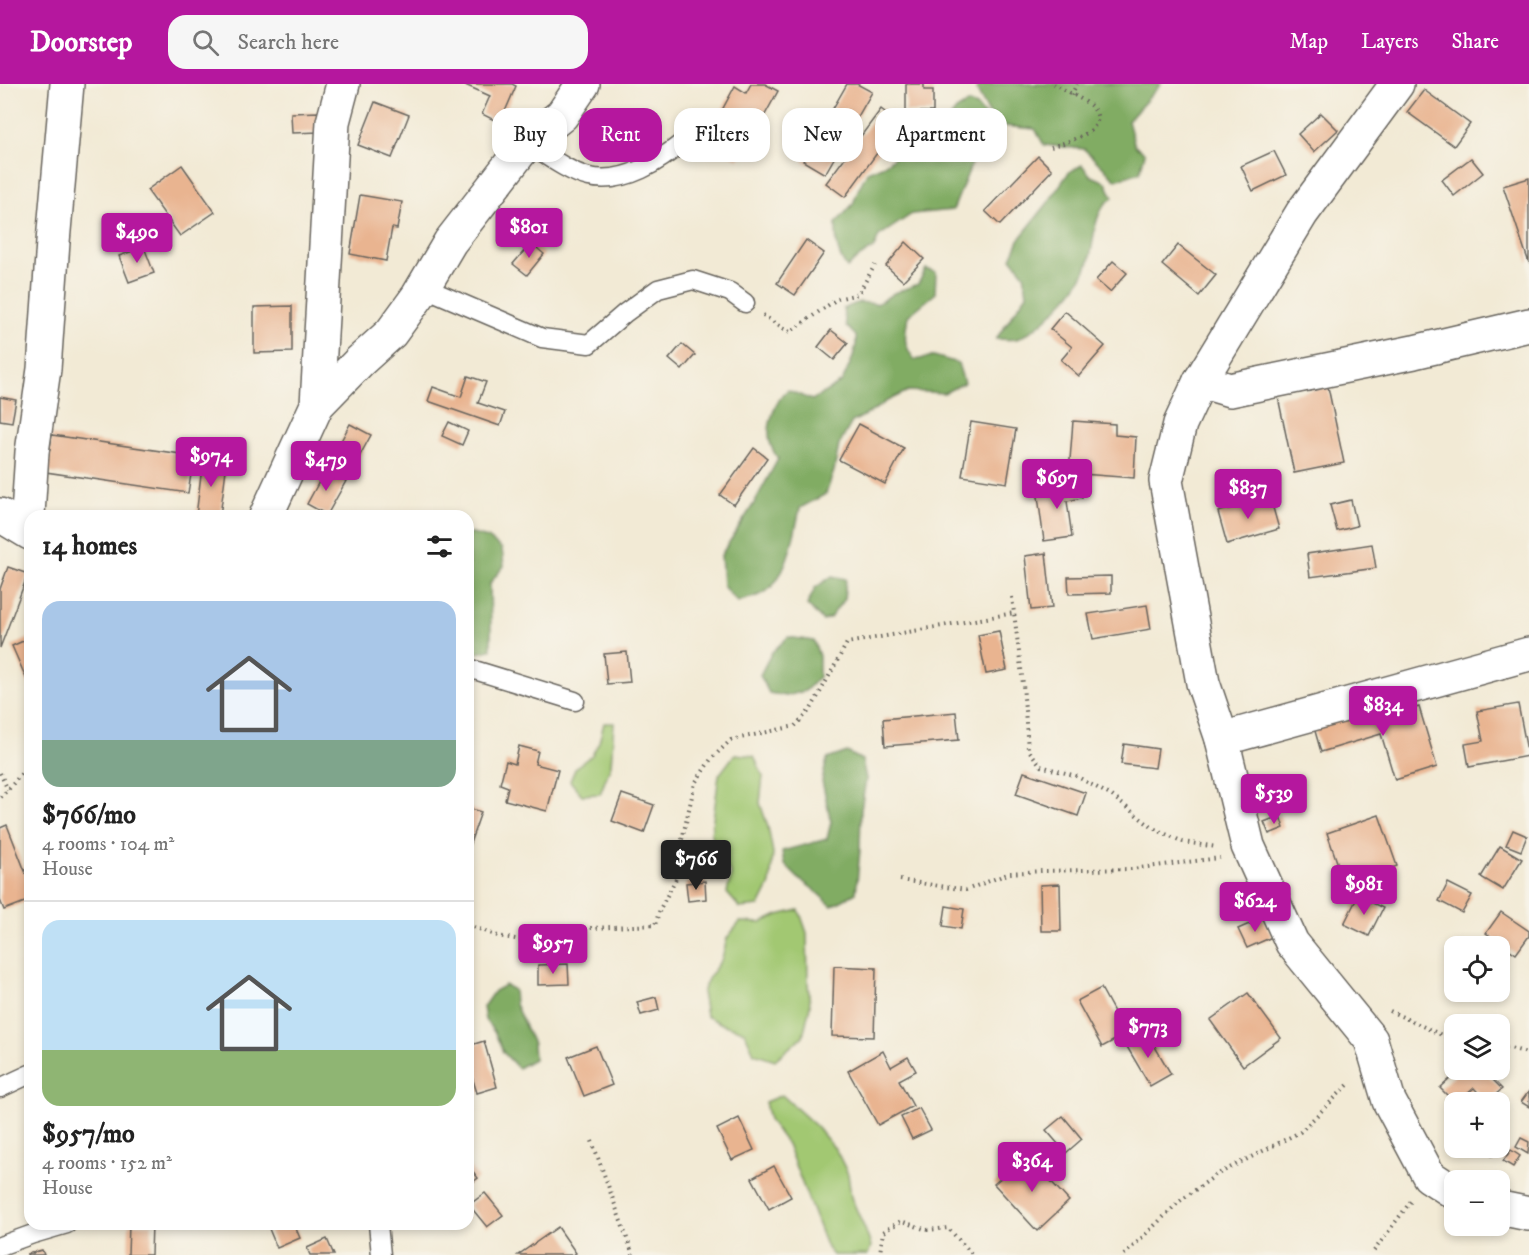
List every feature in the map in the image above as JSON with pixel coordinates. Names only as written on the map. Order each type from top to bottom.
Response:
[{"type":"street","points":[[19,526],[44,369],[67,84]]},
{"type":"street","points":[[317,405],[333,122],[343,84]]},
{"type":"street","points":[[567,108],[583,84]]},
{"type":"street","points":[[1396,84],[1302,213],[1200,381],[1179,424],[1166,481],[1203,683],[1222,739],[1248,846],[1292,943],[1371,1040],[1389,1101],[1442,1185]]},
{"type":"street","points":[[269,510],[317,405],[391,333],[418,296],[450,242],[512,162]]},
{"type":"street","points":[[1200,381],[1230,390],[1414,352],[1529,325]]},
{"type":"street","points":[[1222,739],[1529,654]]},
{"type":"street","points":[[1510,1210],[1529,1214]]},
{"type":"lane","points":[[557,162],[587,177],[607,179],[642,170],[674,149]]},
{"type":"lane","points":[[423,287],[542,338],[589,344],[625,313],[658,289],[684,282],[693,280],[730,292],[745,303]]},
{"type":"lane","points":[[474,670],[575,701]]},
{"type":"lane","points":[[0,1088],[24,1077]]},
{"type":"lane","points":[[0,1246],[47,1230]]},
{"type":"lane","points":[[379,1230],[381,1255]]},
{"type":"path","points":[[1051,147],[1086,135],[1098,120],[1090,106],[1054,84]]},
{"type":"path","points":[[1071,94],[1077,84]]},
{"type":"path","points":[[745,303],[790,332],[837,299],[858,294],[875,265]]},
{"type":"path","points":[[1011,597],[1023,684],[1028,749],[1041,766],[1076,776],[1112,796],[1153,828],[1183,842],[1226,849]]},
{"type":"path","points":[[474,927],[498,936],[521,940],[556,937],[591,928],[655,925],[660,909],[680,871],[681,844],[695,783],[711,759],[731,740],[795,726],[811,709],[847,643],[1014,614]]},
{"type":"path","points":[[0,797],[24,770]]},
{"type":"path","points":[[0,773],[8,790]]},
{"type":"path","points":[[900,880],[966,890],[1010,873],[1131,869],[1222,858]]},
{"type":"path","points":[[1348,1011],[1364,999],[1444,1036]]},
{"type":"path","points":[[1510,1048],[1529,1052]]},
{"type":"path","points":[[1124,1255],[1180,1201],[1216,1175],[1300,1132],[1376,1058]]},
{"type":"path","points":[[592,1141],[633,1255]]},
{"type":"path","points":[[1374,1251],[1442,1185]]},
{"type":"path","points":[[881,1255],[883,1232],[901,1221],[927,1230],[948,1228],[973,1255]]},
{"type":"green space","points":[[982,84],[1161,84],[1128,121],[1135,146],[1145,153],[1140,172],[1116,180],[1084,149],[1044,145],[1035,129],[1007,126],[1007,108],[986,108],[976,89]]},
{"type":"green space","points":[[968,103],[979,108],[959,108]]},
{"type":"green space","points":[[888,162],[974,162],[953,210],[912,214],[879,236],[874,248],[847,268],[837,247],[836,223],[853,204],[867,172]]},
{"type":"green space","points":[[1082,165],[1091,176],[1106,182],[1113,198],[1104,206],[1095,226],[1085,271],[1060,305],[1039,325],[1017,339],[996,339],[1027,294],[1024,274],[1011,258],[1020,238],[1069,172]]},
{"type":"green space","points":[[926,269],[936,272],[935,294],[908,316],[906,344],[915,360],[934,356],[958,363],[964,383],[944,393],[908,391],[852,422],[839,445],[834,471],[826,494],[800,508],[789,554],[779,577],[764,593],[737,602],[723,586],[721,555],[753,505],[778,459],[771,446],[769,429],[779,400],[788,390],[812,400],[842,382],[856,345],[856,336],[846,326],[843,309],[859,302],[877,304],[894,293],[918,284]]},
{"type":"green space","points":[[474,534],[488,538],[502,549],[504,566],[490,583],[491,650],[477,653],[474,650]]},
{"type":"green space","points":[[832,576],[846,579],[844,599],[830,618],[823,621],[807,605],[815,588]]},
{"type":"green space","points":[[788,637],[814,641],[819,656],[819,677],[805,691],[786,696],[769,693],[760,675],[772,652]]},
{"type":"green space","points":[[604,723],[614,723],[611,765],[600,794],[582,795],[570,781],[576,767],[592,755],[599,742]]},
{"type":"green space","points":[[847,752],[862,760],[866,779],[861,810],[856,893],[832,906],[784,864],[782,851],[827,839],[831,822],[822,781],[827,759]]},
{"type":"green space","points":[[735,754],[754,756],[763,776],[760,803],[773,853],[770,884],[759,906],[740,908],[727,893],[731,874],[711,834],[719,775]]},
{"type":"green space","points":[[799,910],[807,933],[810,1006],[803,1036],[775,1060],[754,1053],[744,1031],[706,1016],[702,992],[722,959],[727,938],[740,922],[761,923],[778,915]]},
{"type":"green space","points":[[505,985],[514,990],[515,1004],[533,1044],[534,1059],[518,1068],[503,1052],[495,1033],[485,1020],[483,1007],[494,991]]},
{"type":"green space","points":[[782,1095],[816,1126],[836,1150],[848,1174],[851,1197],[871,1246],[868,1255],[833,1255],[827,1248],[787,1144],[769,1120],[765,1102]]},
{"type":"building","points":[[463,84],[512,84],[516,86],[506,108],[492,108],[492,119],[482,114],[490,96]]},
{"type":"building","points":[[751,84],[765,84],[778,91],[769,108],[723,108],[735,86],[746,93]]},
{"type":"building","points":[[847,84],[857,84],[872,92],[863,108],[833,108]]},
{"type":"building","points":[[906,84],[924,84],[924,90],[933,90],[933,108],[906,108]]},
{"type":"building","points":[[1424,90],[1470,124],[1454,146],[1407,112]]},
{"type":"building","points":[[375,102],[409,115],[392,158],[358,145]]},
{"type":"building","points":[[319,112],[320,132],[292,133],[291,113]]},
{"type":"building","points":[[1321,113],[1338,130],[1314,152],[1298,134]]},
{"type":"building","points":[[875,117],[875,156],[845,197],[826,183],[842,162],[863,162],[863,133]]},
{"type":"building","points":[[1274,151],[1286,175],[1253,191],[1241,166]]},
{"type":"building","points":[[1038,156],[1052,170],[1000,225],[985,211]]},
{"type":"building","points":[[1471,158],[1483,173],[1454,196],[1442,180]]},
{"type":"building","points":[[805,162],[832,162],[825,174]]},
{"type":"building","points":[[182,165],[215,212],[180,236],[147,190]]},
{"type":"building","points":[[1529,178],[1529,263],[1503,186]]},
{"type":"building","points":[[360,195],[402,202],[397,229],[392,228],[386,261],[350,254]]},
{"type":"building","points":[[806,240],[824,253],[795,295],[777,283]]},
{"type":"building","points":[[906,242],[924,259],[903,281],[886,266]]},
{"type":"building","points":[[531,243],[544,254],[527,275],[513,264]]},
{"type":"building","points":[[1178,245],[1216,275],[1199,296],[1162,265]]},
{"type":"building","points":[[144,247],[154,273],[129,282],[119,256]]},
{"type":"building","points":[[1113,261],[1127,273],[1110,292],[1096,280]]},
{"type":"building","points":[[292,306],[292,352],[254,353],[254,307]]},
{"type":"building","points":[[1065,311],[1105,346],[1079,376],[1061,360],[1072,347],[1050,329]]},
{"type":"building","points":[[831,330],[848,343],[834,360],[818,347]]},
{"type":"building","points":[[682,344],[695,355],[682,370],[669,359]]},
{"type":"building","points":[[468,376],[486,382],[478,403],[505,412],[500,426],[428,401],[433,387],[461,397]]},
{"type":"building","points":[[1328,387],[1344,463],[1294,473],[1278,397]]},
{"type":"building","points":[[0,397],[16,400],[12,422],[0,420]]},
{"type":"building","points":[[1073,421],[1115,424],[1115,435],[1136,437],[1134,478],[1069,473]]},
{"type":"building","points":[[449,422],[468,431],[462,445],[442,436]]},
{"type":"building","points":[[971,422],[1016,429],[1007,483],[962,476]]},
{"type":"building","points":[[350,424],[371,435],[353,468],[333,456]]},
{"type":"building","points":[[859,424],[904,448],[885,484],[839,460]]},
{"type":"building","points":[[52,435],[194,456],[188,493],[46,472]]},
{"type":"building","points":[[754,448],[767,458],[734,505],[720,495]]},
{"type":"building","points":[[203,459],[227,462],[221,510],[197,510]]},
{"type":"building","points":[[326,469],[346,481],[330,510],[318,510],[307,504]]},
{"type":"building","points":[[1080,483],[1082,498],[1067,501],[1072,537],[1044,541],[1037,489]]},
{"type":"building","points":[[1270,497],[1279,529],[1227,544],[1218,512]]},
{"type":"building","points":[[1351,500],[1357,526],[1337,531],[1330,505]]},
{"type":"building","points":[[1372,544],[1376,568],[1310,577],[1307,554]]},
{"type":"building","points":[[1046,553],[1052,608],[1031,610],[1025,556]]},
{"type":"building","points":[[8,567],[24,573],[24,585],[0,648],[0,589]]},
{"type":"building","points":[[1111,576],[1111,593],[1069,594],[1068,577]]},
{"type":"building","points":[[1147,605],[1151,629],[1093,639],[1088,614]]},
{"type":"building","points":[[999,631],[1007,670],[986,674],[978,635]]},
{"type":"building","points":[[24,641],[24,673],[12,646]]},
{"type":"building","points":[[627,652],[630,682],[607,684],[604,654]]},
{"type":"building","points":[[1381,704],[1385,717],[1419,707],[1437,767],[1395,780],[1381,734],[1321,752],[1313,724]]},
{"type":"building","points":[[1518,704],[1528,756],[1469,767],[1465,744],[1483,741],[1477,711]]},
{"type":"building","points":[[956,712],[959,740],[885,746],[883,719]]},
{"type":"building","points":[[1124,744],[1158,749],[1155,768],[1121,764]]},
{"type":"building","points":[[519,746],[538,751],[535,764],[558,770],[547,811],[505,800],[508,787],[500,784],[506,761],[515,764]]},
{"type":"building","points":[[1024,772],[1086,793],[1078,816],[1016,794]]},
{"type":"building","points":[[622,794],[654,805],[644,833],[612,821]]},
{"type":"building","points":[[474,810],[481,812],[474,832]]},
{"type":"building","points":[[1379,815],[1397,866],[1345,885],[1327,833]]},
{"type":"building","points":[[1280,816],[1284,828],[1269,834],[1264,822]]},
{"type":"building","points":[[7,825],[24,869],[24,902],[4,910],[0,900],[0,828]]},
{"type":"building","points":[[1513,830],[1527,836],[1521,851],[1506,845]]},
{"type":"building","points":[[1500,846],[1522,859],[1503,890],[1481,877]]},
{"type":"building","points":[[705,881],[706,899],[688,901],[686,883]]},
{"type":"building","points":[[1448,883],[1472,895],[1462,913],[1439,901]]},
{"type":"building","points":[[1060,884],[1061,931],[1041,931],[1040,885]]},
{"type":"building","points":[[1358,896],[1383,908],[1369,936],[1344,924]]},
{"type":"building","points":[[946,906],[964,909],[961,929],[943,926]]},
{"type":"building","points":[[1501,912],[1529,931],[1529,936],[1516,954],[1510,950],[1510,936],[1490,936],[1486,933]]},
{"type":"building","points":[[1263,918],[1272,937],[1247,948],[1238,929]]},
{"type":"building","points":[[568,964],[569,984],[538,985],[538,965]]},
{"type":"building","points":[[834,966],[876,968],[874,1037],[832,1036]]},
{"type":"building","points":[[1101,988],[1126,1034],[1102,1047],[1077,1001]]},
{"type":"building","points":[[1248,993],[1281,1038],[1243,1066],[1210,1020]]},
{"type":"building","points":[[656,997],[659,1010],[641,1015],[637,1002]]},
{"type":"building","points":[[1147,1033],[1171,1074],[1150,1086],[1126,1045]]},
{"type":"building","points":[[484,1041],[497,1087],[477,1093],[474,1083],[474,1044]]},
{"type":"building","points":[[596,1046],[612,1085],[584,1096],[568,1057]]},
{"type":"building","points":[[883,1051],[891,1067],[908,1057],[916,1071],[899,1080],[913,1106],[878,1125],[848,1071]]},
{"type":"building","points":[[1449,1080],[1493,1080],[1502,1089],[1499,1092],[1478,1092],[1474,1088],[1469,1092],[1444,1092],[1440,1088]]},
{"type":"building","points":[[1529,1091],[1529,1107],[1521,1102]]},
{"type":"building","points":[[919,1108],[931,1130],[912,1139],[901,1117]]},
{"type":"building","points":[[1063,1116],[1082,1139],[1066,1153],[1046,1130]]},
{"type":"building","points":[[739,1118],[754,1150],[732,1160],[717,1129]]},
{"type":"building","points":[[1521,1138],[1529,1142],[1528,1154],[1516,1147]]},
{"type":"building","points":[[1510,1151],[1520,1156],[1513,1167],[1503,1161],[1505,1158],[1510,1158]]},
{"type":"building","points":[[1027,1155],[1069,1201],[1037,1231],[994,1184]]},
{"type":"building","points":[[774,1166],[791,1197],[769,1209],[752,1178]]},
{"type":"building","points":[[485,1193],[503,1215],[487,1227],[474,1211],[474,1201]]},
{"type":"building","points":[[558,1227],[576,1253],[573,1255],[518,1255]]},
{"type":"building","points":[[129,1230],[152,1230],[151,1255],[128,1255]]},
{"type":"building","points":[[270,1230],[297,1230],[300,1238],[277,1248]]},
{"type":"building","points":[[327,1239],[334,1255],[310,1255],[307,1248]]},
{"type":"building","points":[[42,1250],[44,1255],[27,1255],[27,1254]]}]
